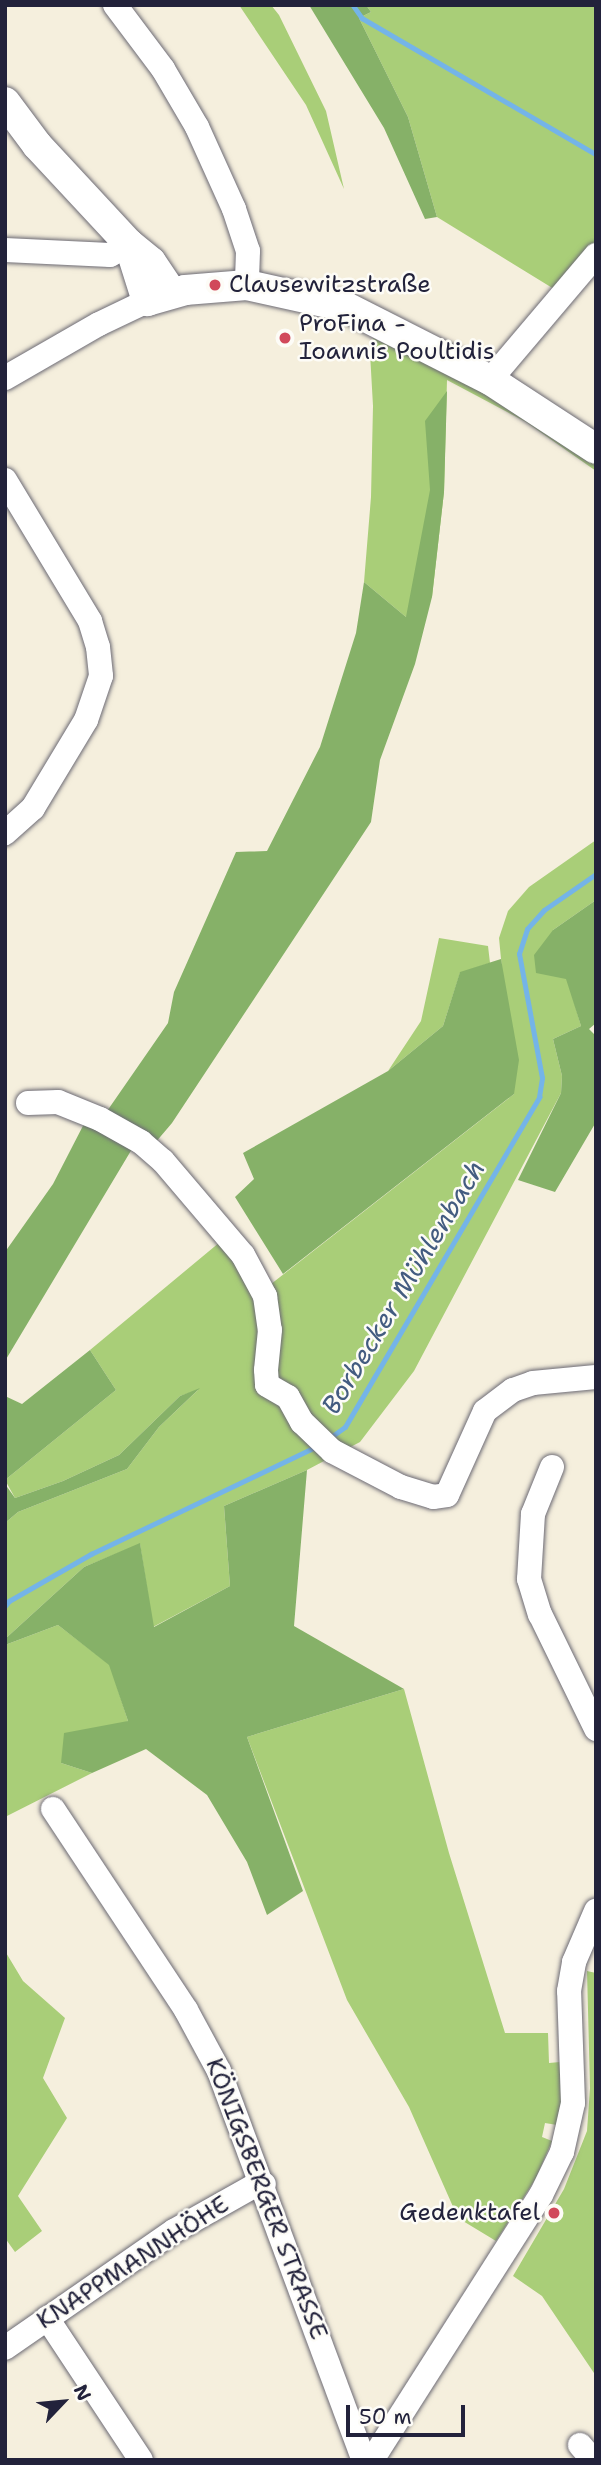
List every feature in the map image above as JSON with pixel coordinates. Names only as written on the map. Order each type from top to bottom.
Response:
[{"type":"main road","points":[[5,102],[37,145],[129,244],[159,297],[247,285],[346,307],[489,380],[596,449]]},
{"type":"street","points":[[115,5],[163,69],[197,127],[234,209],[248,251],[247,285]]},
{"type":"street","points":[[5,250],[110,255],[129,244]]},
{"type":"street","points":[[489,380],[596,255]]},
{"type":"street","points":[[5,378],[99,324],[159,297]]},
{"type":"street","points":[[5,480],[90,621],[98,647],[101,676],[86,720],[33,808],[5,833]]},
{"type":"street","points":[[28,1103],[58,1102],[100,1119],[141,1142],[163,1161],[216,1219],[243,1255],[265,1296],[270,1330],[265,1370],[267,1385],[288,1397],[302,1422],[324,1444],[401,1487],[433,1497],[444,1496],[450,1492],[476,1425],[498,1398],[533,1383],[596,1377]]},
{"type":"street","points":[[552,1467],[533,1514],[529,1579],[540,1615],[596,1729]]},
{"type":"street","name":"KÖNIGSBERGER STRASSE","points":[[53,1808],[202,2037],[234,2106],[264,2184],[364,2460]]},
{"type":"street","points":[[372,2460],[541,2195],[562,2151],[573,2104],[569,1991],[574,1962],[596,1911]]},
{"type":"street","name":"KNAPPMANNHÖHE","points":[[5,2348],[174,2231],[254,2186],[264,2184]]},
{"type":"street","points":[[47,2318],[141,2460]]},
{"type":"green space","points":[[239,5],[271,5],[279,15],[326,111],[344,189],[306,105]]},
{"type":"green space","points":[[309,5],[366,5],[371,12],[359,18],[408,117],[437,217],[425,219],[384,128]]},
{"type":"green space","points":[[366,5],[596,5],[596,241],[554,289],[437,217],[408,117],[359,18],[371,12]]},
{"type":"green space","points":[[373,338],[483,389],[596,461],[596,471],[526,422],[447,380],[444,492],[432,597],[406,617],[364,582],[371,497],[373,406],[370,353]]},
{"type":"green space","points":[[447,391],[444,492],[432,597],[415,664],[380,760],[371,822],[172,1123],[155,1143],[105,1114],[168,1023],[174,992],[236,852],[267,851],[320,747],[356,633],[364,582],[406,617],[430,490],[425,421]]},
{"type":"green space","points":[[596,840],[596,900],[553,930],[581,1026],[553,1039],[562,1076],[561,1093],[414,1371],[360,1442],[307,1470],[224,1506],[230,1586],[153,1627],[140,1544],[84,1567],[5,1639],[5,1523],[18,1512],[127,1469],[159,1427],[198,1390],[180,1396],[119,1455],[63,1481],[15,1498],[5,1480],[116,1390],[90,1350],[220,1242],[257,1295],[514,1094],[499,938],[508,911],[529,887]]},
{"type":"green space","points":[[596,900],[596,1023],[589,1029],[596,1036],[596,1122],[555,1192],[518,1180],[561,1093],[562,1076],[553,1039],[581,1026],[566,979],[536,973],[534,955],[553,930]]},
{"type":"green space","points":[[439,938],[488,946],[490,963],[460,973],[443,1026],[388,1071],[421,1021]]},
{"type":"green space","points":[[501,959],[519,1060],[514,1094],[283,1274],[235,1197],[254,1179],[243,1153],[388,1071],[443,1026],[460,972]]},
{"type":"green space","points":[[86,1120],[132,1149],[5,1361],[5,1252],[53,1184]]},
{"type":"green space","points":[[90,1350],[116,1390],[5,1480],[5,1396],[22,1404]]},
{"type":"green space","points":[[200,1388],[159,1427],[127,1469],[18,1512],[5,1523],[5,1484],[15,1498],[63,1481],[119,1455],[180,1396]]},
{"type":"green space","points":[[307,1470],[294,1626],[404,1689],[247,1737],[303,1891],[267,1915],[247,1862],[207,1795],[146,1749],[92,1773],[61,1763],[64,1733],[128,1721],[109,1665],[58,1625],[5,1645],[5,1639],[84,1567],[140,1543],[154,1627],[230,1586],[224,1506]]},
{"type":"green space","points":[[58,1625],[110,1665],[128,1721],[61,1763],[92,1773],[5,1817],[5,1645]]},
{"type":"green space","points":[[404,1689],[449,1853],[505,2033],[548,2033],[549,2063],[560,2062],[561,2106],[557,2125],[545,2123],[542,2137],[552,2141],[536,2178],[496,2241],[458,2218],[409,2107],[347,2000],[247,1737]]},
{"type":"green space","points":[[5,1951],[23,1981],[65,2018],[43,2078],[67,2118],[18,2196],[42,2231],[15,2252],[5,2238]]},
{"type":"green space","points":[[587,1971],[596,1973],[596,2376],[542,2296],[513,2276],[564,2189],[587,2131],[590,2088]]},
{"type":"waterway","points":[[353,5],[362,18],[596,154]]},
{"type":"waterway","name":"Borbecker Mühlenbach","points":[[331,1437],[345,1427],[539,1097],[542,1078],[519,954],[527,929],[544,910],[596,874]]},
{"type":"waterway","name":"Borbecker Mühlenbach","points":[[5,1606],[9,1601],[91,1554],[315,1447]]},
{"type":"place","name":"Clausewitzstraße","points":[[215,285]]},
{"type":"place","name":"ProFina - Ioannis Poultidis","points":[[285,338]]},
{"type":"place","name":"Gedenktafel","points":[[554,2213]]}]
